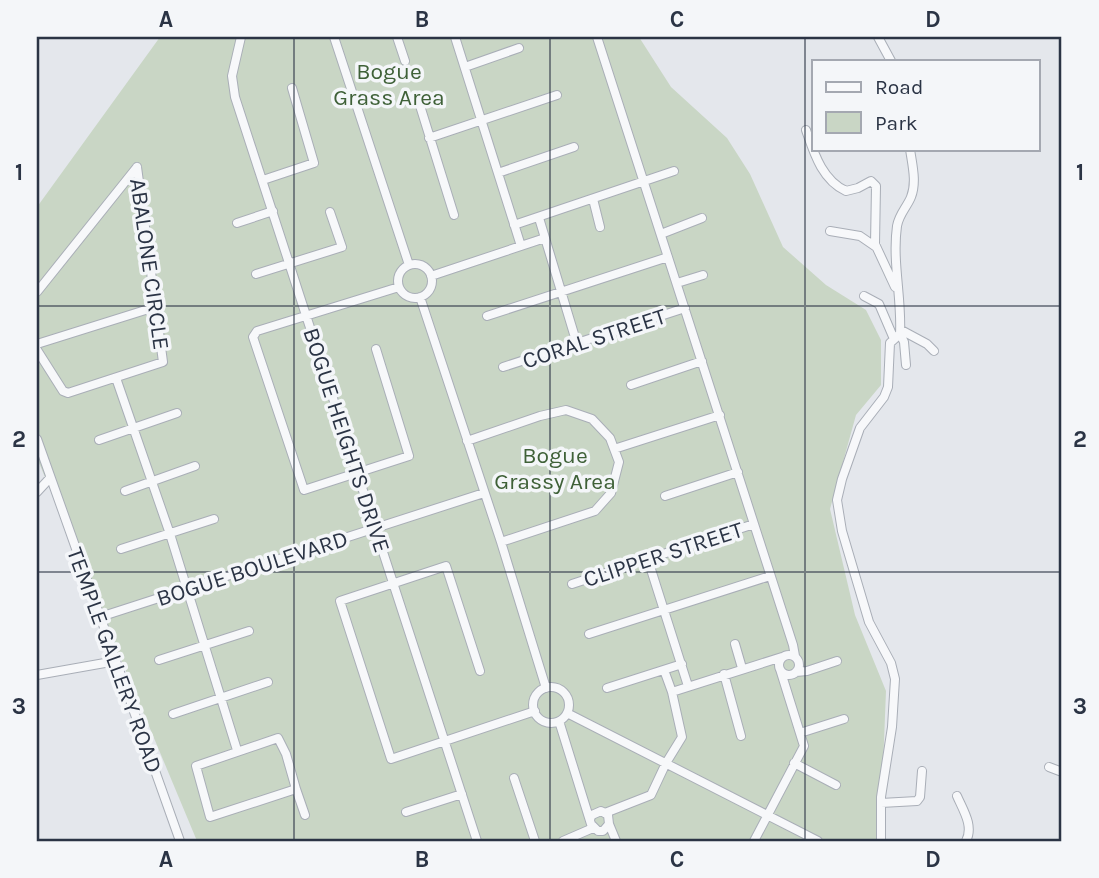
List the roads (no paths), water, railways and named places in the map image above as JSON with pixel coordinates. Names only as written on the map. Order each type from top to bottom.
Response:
[{"type":"street","name":"BOGUE HEIGHTS DRIVE","points":[[242,37],[232,76],[234,97],[477,841]]},
{"type":"street","points":[[334,37],[409,265]]},
{"type":"street","points":[[397,37],[405,61]]},
{"type":"street","points":[[455,37],[521,246]]},
{"type":"street","points":[[597,37],[793,645],[798,671]]},
{"type":"street","points":[[878,37],[890,60]]},
{"type":"street","points":[[465,67],[519,48]]},
{"type":"street","points":[[263,180],[314,163],[292,88]]},
{"type":"street","points":[[429,138],[557,95]]},
{"type":"street","points":[[417,96],[454,215]]},
{"type":"street","points":[[806,130],[812,145]]},
{"type":"street","points":[[498,173],[574,147]]},
{"type":"street","points":[[814,150],[823,172],[846,191],[871,181],[876,186],[876,247],[897,293]]},
{"type":"street","points":[[881,841],[881,803],[895,679],[891,663],[869,622],[842,531],[837,500],[860,428],[884,397],[888,387],[888,351],[890,343],[898,334],[895,268],[897,226],[914,187],[909,150]]},
{"type":"street","name":"ABALONE CIRCLE","points":[[37,292],[137,167],[163,362],[65,392],[37,350]]},
{"type":"street","points":[[514,225],[674,171]]},
{"type":"street","points":[[593,199],[600,227]]},
{"type":"street","points":[[237,223],[273,211]]},
{"type":"street","points":[[256,274],[342,247],[330,212]]},
{"type":"street","points":[[538,218],[577,344]]},
{"type":"street","points":[[661,234],[702,218]]},
{"type":"street","points":[[830,231],[860,236],[876,247]]},
{"type":"street","points":[[431,276],[545,238]]},
{"type":"street","points":[[487,316],[668,257]]},
{"type":"street","points":[[409,265],[419,265],[431,276],[431,287],[420,297],[409,297],[399,286],[401,272],[409,265]]},
{"type":"street","points":[[677,284],[703,275]]},
{"type":"street","points":[[376,349],[409,456],[304,491],[253,337],[257,331],[399,286]]},
{"type":"street","points":[[864,296],[879,304],[904,342],[906,365]]},
{"type":"street","points":[[420,297],[501,542],[545,688]]},
{"type":"street","points":[[37,344],[155,307]]},
{"type":"street","name":"CORAL STREET","points":[[503,366],[685,309]]},
{"type":"street","points":[[898,334],[927,344],[934,351]]},
{"type":"street","points":[[631,385],[702,361]]},
{"type":"street","points":[[116,378],[170,534],[237,750]]},
{"type":"street","points":[[467,441],[566,410],[592,419],[610,438],[619,462],[611,493],[595,511],[501,542]]},
{"type":"street","points":[[99,440],[177,413]]},
{"type":"street","points":[[614,449],[720,415]]},
{"type":"street","name":"TEMPLE GALLERY ROAD","points":[[37,439],[179,841]]},
{"type":"street","points":[[125,491],[195,466]]},
{"type":"street","points":[[665,496],[738,472]]},
{"type":"street","points":[[37,492],[50,478]]},
{"type":"street","name":"BOGUE BOULEVARD","points":[[100,617],[484,493]]},
{"type":"street","points":[[121,549],[214,519]]},
{"type":"street","name":"CLIPPER STREET","points":[[572,584],[754,524]]},
{"type":"street","points":[[648,560],[688,686]]},
{"type":"street","points":[[480,671],[447,568],[443,566],[341,600],[390,759],[535,711]]},
{"type":"street","points":[[589,634],[665,612],[770,576]]},
{"type":"street","points":[[159,660],[249,631]]},
{"type":"street","points":[[735,644],[742,668]]},
{"type":"street","points":[[779,661],[793,645]]},
{"type":"street","points":[[672,692],[742,668],[794,656]]},
{"type":"street","points":[[37,675],[116,661]]},
{"type":"street","points":[[779,661],[798,671]]},
{"type":"street","points":[[754,841],[804,746],[779,661]]},
{"type":"street","points":[[784,685],[798,671],[836,661]]},
{"type":"street","points":[[607,688],[681,664]]},
{"type":"street","points":[[563,841],[592,824],[596,812],[605,813],[651,795],[682,737],[664,670]]},
{"type":"street","points":[[724,674],[741,736]]},
{"type":"street","points":[[173,713],[268,682]]},
{"type":"street","points":[[545,688],[557,688],[569,701],[567,713],[559,721],[547,722],[535,711],[537,695],[545,688]]},
{"type":"street","points":[[567,713],[818,841]]},
{"type":"street","points":[[800,733],[844,719]]},
{"type":"street","points":[[559,721],[592,824],[603,831],[609,824]]},
{"type":"street","points":[[296,789],[210,817],[196,766],[278,738],[286,754],[305,815]]},
{"type":"street","points":[[794,764],[836,785]]},
{"type":"street","points":[[1049,767],[1062,772]]},
{"type":"street","points":[[881,803],[917,801],[920,797],[922,771]]},
{"type":"street","points":[[514,778],[535,841]]},
{"type":"street","points":[[406,812],[462,794]]},
{"type":"street","points":[[957,796],[969,822],[969,836],[966,841]]},
{"type":"street","points":[[605,813],[616,841]]},
{"type":"park label","name":"Bogue Grass Area","points":[[389,84]]},
{"type":"park label","name":"Bogue Grassy Area","points":[[555,468]]}]
